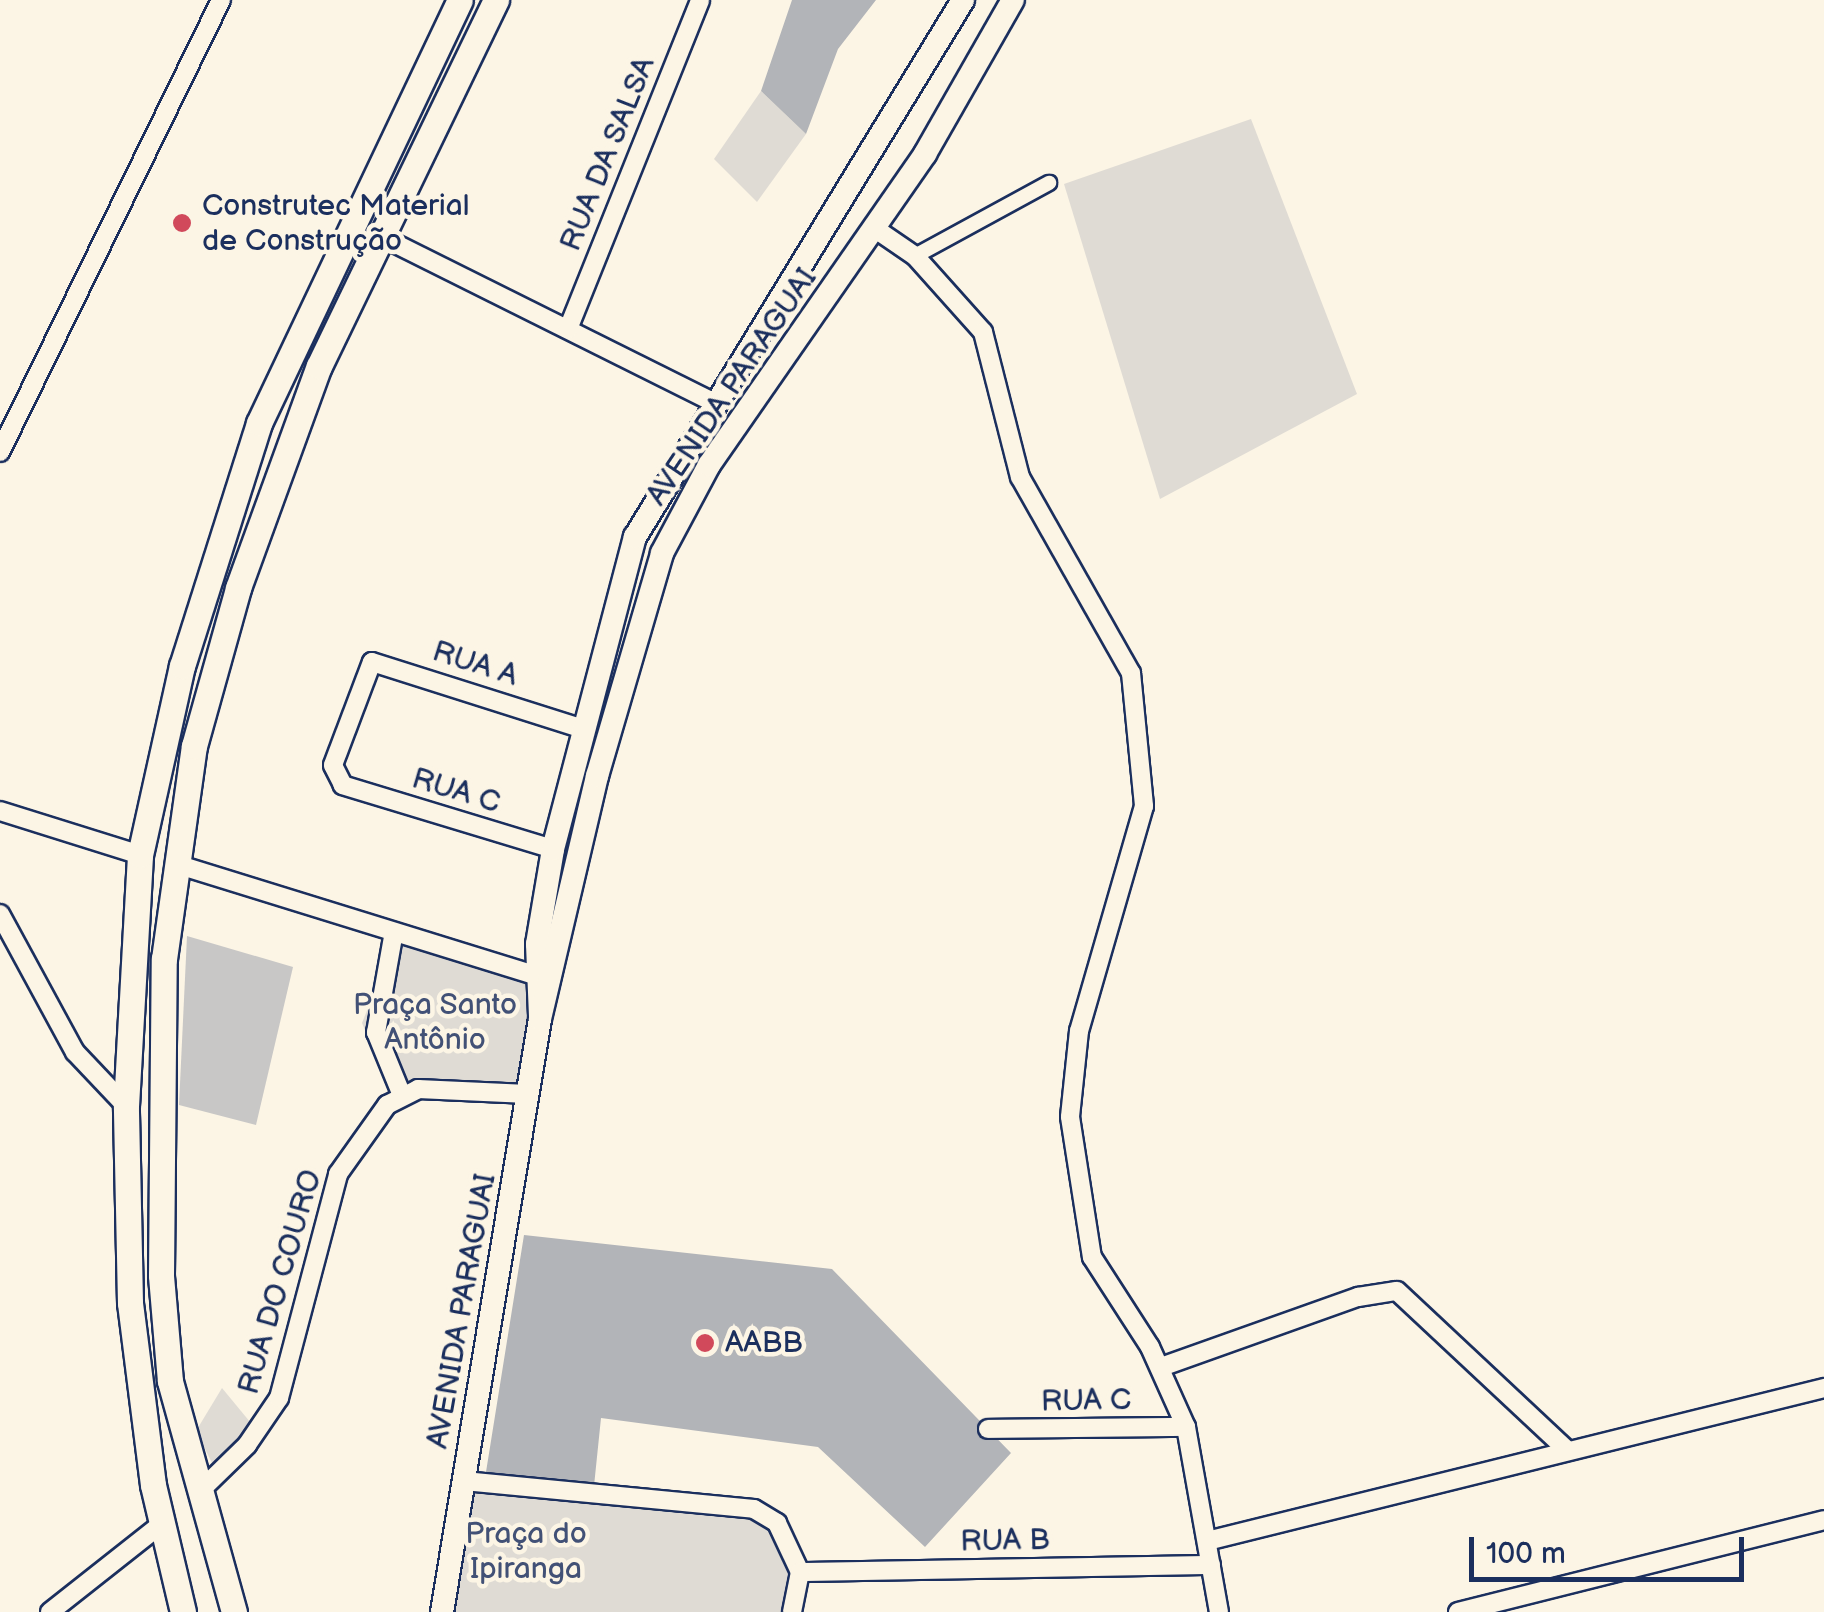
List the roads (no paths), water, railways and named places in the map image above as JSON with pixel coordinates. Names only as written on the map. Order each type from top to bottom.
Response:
[{"type":"main road","points":[[183,1612],[160,1525],[130,1304],[126,1106],[140,855],[164,740],[210,563],[259,423],[460,0]]},
{"type":"main road","points":[[234,1612],[170,1381],[161,1276],[158,1076],[176,864],[194,746],[266,505],[319,366],[496,0]]},
{"type":"main road","points":[[403,116],[433,131]]},
{"type":"main road","points":[[386,153],[416,166]]},
{"type":"main road","points":[[164,740],[194,746]]},
{"type":"main road","points":[[158,770],[189,778]]},
{"type":"street","points":[[0,452],[221,0]]},
{"type":"street","name":"RUA DA SALSA","points":[[568,328],[700,0]]},
{"type":"street","name":"AVENIDA PARAGUAI","points":[[442,1612],[540,1019],[553,848],[580,728],[635,537],[964,0]]},
{"type":"street","name":"AVENIDA PARAGUAI","points":[[545,979],[598,776],[670,533],[877,230],[1012,0]]},
{"type":"street","points":[[915,256],[1049,184]]},
{"type":"street","points":[[877,230],[915,256],[983,332],[1020,477],[1127,663],[1136,694],[1145,762],[1139,838],[1085,1006],[1070,1118],[1092,1258],[1161,1367],[1186,1427],[1219,1612]]},
{"type":"street","points":[[382,238],[716,403]]},
{"type":"street","name":"RUA A","points":[[343,785],[332,770],[366,664],[388,665],[580,728]]},
{"type":"street","name":"RUA C","points":[[343,785],[553,848]]},
{"type":"street","points":[[0,811],[140,855]]},
{"type":"street","points":[[176,864],[393,937],[545,979]]},
{"type":"street","points":[[0,914],[76,1052],[126,1106]]},
{"type":"street","points":[[393,937],[376,1032],[402,1094],[528,1094]]},
{"type":"street","name":"RUA DO COURO","points":[[202,1488],[274,1408],[338,1174],[402,1094]]},
{"type":"street","points":[[1161,1367],[1370,1293],[1397,1291],[1565,1448]]},
{"type":"street","points":[[1207,1541],[1565,1448],[1824,1388]]},
{"type":"street","name":"RUA C","points":[[988,1429],[1186,1427]]},
{"type":"street","points":[[464,1480],[754,1509],[777,1523],[800,1572],[792,1612]]},
{"type":"street","points":[[1458,1612],[1824,1520]]},
{"type":"street","points":[[50,1612],[160,1525]]},
{"type":"street","name":"RUA B","points":[[800,1572],[1211,1565]]},
{"type":"place","name":"Construtec Material de Construção","points":[[182,223]]},
{"type":"place","name":"AABB","points":[[705,1343]]},
{"type":"park label","name":"Praça Santo Antônio","points":[[435,1022]]},
{"type":"park label","name":"Praça do Ipiranga","points":[[526,1551]]}]
